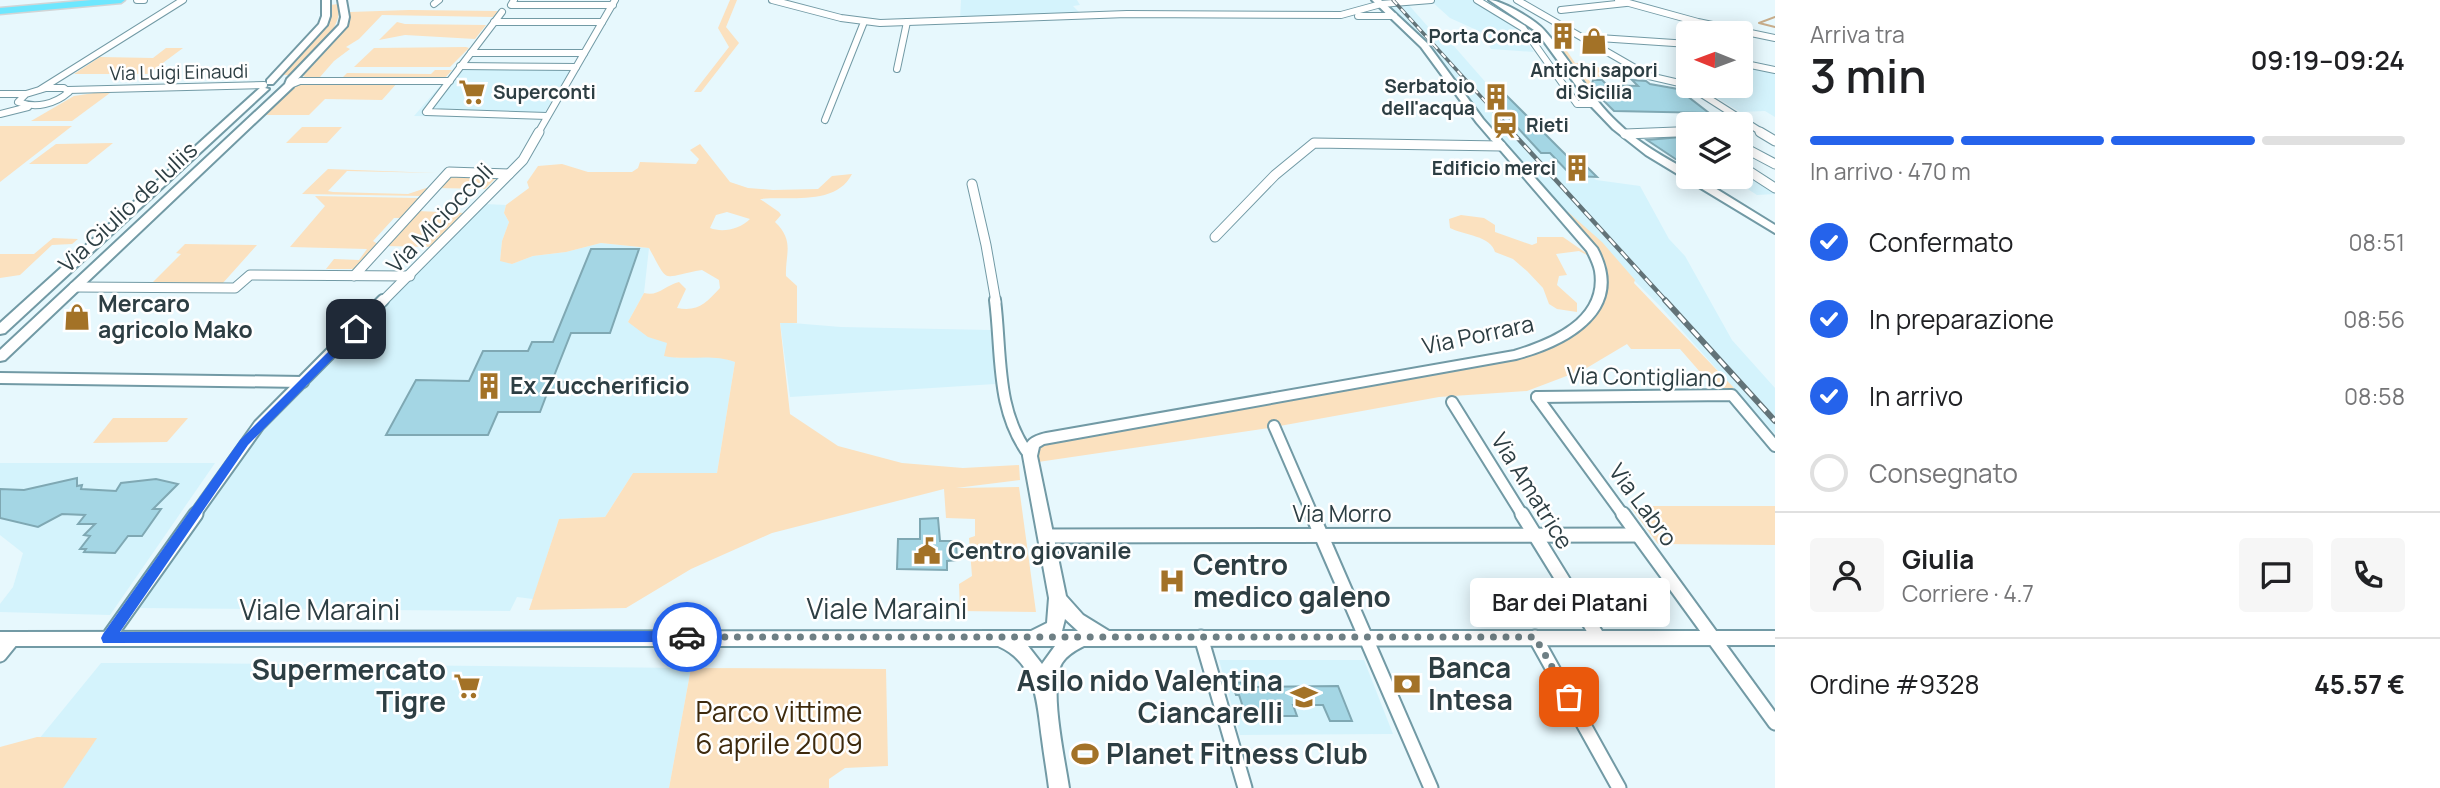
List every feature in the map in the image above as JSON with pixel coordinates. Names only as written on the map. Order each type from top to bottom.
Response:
[{"type":"main road","points":[[0,11],[121,0]]},
{"type":"main road","name":"Via Giulio de Iuliis","points":[[0,330],[266,86],[323,25],[326,0]]},
{"type":"main road","name":"Via Giulio de Iuliis","points":[[0,357],[292,83],[343,26],[345,11],[342,0]]},
{"type":"main road","points":[[1493,0],[1526,19],[1543,34],[1603,115],[1625,135],[1676,168]]},
{"type":"main road","name":"Via Porrara","points":[[1030,456],[1032,445],[1046,438],[1516,355],[1545,347],[1574,331],[1589,316],[1598,299],[1601,279],[1598,260],[1585,240],[1466,104],[1432,54],[1378,2]]},
{"type":"main road","points":[[266,86],[292,83]]},
{"type":"main road","points":[[1710,189],[1775,230]]},
{"type":"main road","points":[[1027,637],[1047,633],[1055,626],[1058,598],[1030,456]]},
{"type":"main road","points":[[1058,598],[1082,625],[1112,637]]},
{"type":"main road","points":[[997,637],[1011,643],[1030,659],[1041,682],[1050,721]]},
{"type":"main road","points":[[1059,788],[1050,721],[1048,681],[1051,665],[1065,647],[1086,637]]},
{"type":"main road","name":"Viale Maraini","points":[[6,639],[1775,638]]},
{"type":"street","points":[[137,0],[145,0]]},
{"type":"street","points":[[514,0],[510,5],[614,2]]},
{"type":"street","points":[[772,0],[864,22],[1127,14],[1394,16]]},
{"type":"street","points":[[1341,15],[1378,2],[1431,0]]},
{"type":"street","points":[[1477,0],[1528,33],[1547,65],[1577,104],[1594,104]]},
{"type":"street","points":[[1517,0],[1649,76],[1676,82]]},
{"type":"street","name":"Via Luigi Einaudi","points":[[41,89],[175,1]]},
{"type":"street","points":[[1561,10],[1588,9],[1622,1],[1700,21]]},
{"type":"street","name":"Via Micioccoli","points":[[108,638],[244,442],[526,156],[614,2]]},
{"type":"street","points":[[502,12],[427,113],[547,116]]},
{"type":"street","points":[[494,22],[602,22]]},
{"type":"street","points":[[825,120],[864,22]]},
{"type":"street","points":[[897,69],[906,22]]},
{"type":"street","points":[[1528,33],[1543,34]]},
{"type":"street","points":[[1754,34],[1775,38]]},
{"type":"street","points":[[1581,37],[1676,43]]},
{"type":"street","points":[[471,53],[584,52]]},
{"type":"street","points":[[1547,65],[1568,66]]},
{"type":"street","points":[[460,66],[576,67]]},
{"type":"street","points":[[1754,66],[1775,70]]},
{"type":"street","points":[[62,77],[64,92]]},
{"type":"street","points":[[292,83],[450,81]]},
{"type":"street","name":"Via Luigi Einaudi","points":[[64,92],[93,89],[266,86]]},
{"type":"street","points":[[0,114],[22,98],[41,89],[64,92]]},
{"type":"street","points":[[0,114],[33,106],[64,92]]},
{"type":"street","points":[[0,94],[22,98],[33,106]]},
{"type":"street","points":[[1709,98],[1775,141]]},
{"type":"street","points":[[1753,131],[1775,132]]},
{"type":"street","points":[[1625,135],[1676,132]]},
{"type":"street","points":[[1215,237],[1275,174],[1314,143],[1501,146]]},
{"type":"street","points":[[1753,153],[1775,164]]},
{"type":"street","points":[[354,275],[449,172],[509,174]]},
{"type":"street","points":[[1753,174],[1775,188]]},
{"type":"street","points":[[972,184],[996,305],[999,379],[1016,437],[1030,456]]},
{"type":"street","points":[[74,287],[234,288],[250,275],[410,276]]},
{"type":"street","points":[[0,379],[303,382]]},
{"type":"street","name":"Via Contigliano","points":[[1537,397],[1732,395],[1775,446]]},
{"type":"street","name":"Via Labro","points":[[1537,397],[1775,723]]},
{"type":"street","name":"Via Amatrice","points":[[1452,402],[1598,637]]},
{"type":"street","points":[[1274,426],[1431,788]]},
{"type":"street","name":"Via Morro","points":[[1046,536],[1639,535]]},
{"type":"street","points":[[1201,637],[1245,788]]},
{"type":"street","points":[[1535,637],[1619,788]]},
{"type":"street","points":[[0,655],[6,639]]},
{"type":"shaded area","points":[[961,0],[1077,0],[1080,5],[1073,6],[1080,13],[960,19]]},
{"type":"shaded area","points":[[1430,0],[1473,0],[1511,21],[1534,52],[1491,49],[1481,32],[1450,18]]},
{"type":"shaded area","points":[[1407,3],[1430,29],[1439,29],[1494,95],[1515,104],[1564,153],[1571,154],[1575,158],[1572,158],[1574,161],[1582,161],[1597,177],[1593,177],[1596,180],[1640,186],[1669,239],[1685,256],[1732,340],[1775,388],[1775,434],[1659,305],[1550,197],[1476,111],[1448,68],[1388,6]]},
{"type":"shaded area","points":[[459,64],[575,64],[541,118],[414,116]]},
{"type":"shaded area","points":[[1754,67],[1775,71],[1775,117],[1765,111],[1740,112],[1717,98],[1754,98]]},
{"type":"shaded area","points":[[1753,177],[1775,191],[1775,194],[1757,195],[1748,189],[1753,189]]},
{"type":"shaded area","name":"Ex Zuccherificio","points":[[485,204],[506,205],[504,213],[509,222],[502,241],[500,260],[512,264],[533,256],[566,252],[601,243],[649,248],[644,293],[628,322],[668,343],[676,358],[717,356],[735,362],[717,473],[633,473],[605,517],[559,519],[533,599],[517,597],[510,611],[138,608],[263,428]]},
{"type":"shaded area","points":[[780,322],[841,327],[991,330],[995,384],[790,397]]},
{"type":"shaded area","points":[[0,463],[215,463],[110,615],[0,612],[0,604],[13,587],[23,553],[0,535]]},
{"type":"shaded area","name":"Asilo nido Valentina Ciancarelli","points":[[1219,660],[1364,660],[1393,734],[1240,735]]},
{"type":"shaded area","points":[[101,663],[691,668],[669,788],[0,788],[0,767],[30,750]]},
{"type":"green space","points":[[730,0],[737,0],[726,27],[739,43],[701,92],[694,92],[729,47],[718,28]]},
{"type":"green space","points":[[338,4],[336,23],[324,43],[292,75],[280,75],[328,24],[330,5]]},
{"type":"green space","points":[[498,11],[493,17],[382,15],[359,39],[346,47],[350,49],[334,61],[320,77],[309,79],[303,76],[347,24],[350,12]]},
{"type":"green space","points":[[397,22],[486,25],[475,39],[405,35],[379,40]]},
{"type":"green space","points":[[1554,39],[1559,39],[1575,63],[1592,64],[1620,79],[1586,76],[1594,87],[1591,89],[1573,66],[1578,67],[1573,65]]},
{"type":"green space","points":[[166,48],[183,48],[148,74],[74,74],[100,57],[153,58]]},
{"type":"green space","points":[[374,48],[469,48],[450,67],[354,67]]},
{"type":"green space","points":[[435,70],[452,70],[444,79],[341,79],[347,73],[431,74]]},
{"type":"green space","points":[[398,82],[382,100],[325,99],[309,115],[263,115],[298,83]]},
{"type":"green space","points":[[114,90],[72,121],[31,121],[74,96]]},
{"type":"green space","points":[[0,126],[72,126],[0,182]]},
{"type":"green space","points":[[302,127],[342,127],[327,143],[286,143]]},
{"type":"green space","points":[[113,143],[87,164],[29,164],[56,144]]},
{"type":"green space","points":[[700,144],[730,182],[748,188],[818,189],[832,176],[852,174],[845,184],[824,195],[760,199],[781,215],[775,222],[787,242],[786,276],[797,286],[797,323],[780,323],[790,414],[838,446],[902,463],[963,468],[1019,465],[1020,480],[956,488],[1019,487],[1036,612],[960,611],[959,584],[972,576],[969,538],[975,536],[975,519],[946,518],[944,489],[772,533],[691,569],[626,608],[529,610],[559,519],[605,517],[633,473],[717,473],[735,362],[717,358],[664,356],[667,343],[648,337],[628,322],[644,293],[658,292],[679,282],[686,289],[677,308],[691,309],[706,302],[720,288],[719,280],[702,270],[668,276],[664,274],[649,248],[601,243],[566,252],[533,256],[512,264],[500,261],[502,241],[509,222],[504,213],[506,205],[529,188],[527,182],[538,166],[562,164],[588,172],[632,172],[638,168],[640,162],[696,164],[699,159],[690,150]],"holes":[[[727,212],[750,219],[731,229],[710,228],[716,215]]]},
{"type":"green space","points":[[328,169],[437,173],[347,171],[328,191],[333,192],[408,194],[429,187],[444,174],[422,196],[302,194]]},
{"type":"green space","points":[[450,173],[500,174],[485,189],[437,188]]},
{"type":"green space","points":[[315,196],[421,200],[404,218],[394,218],[373,241],[379,245],[355,269],[326,269],[334,259],[359,260],[367,249],[290,247],[325,206]]},
{"type":"green space","points":[[417,211],[465,213],[432,247],[385,246]]},
{"type":"green space","points":[[1567,211],[1602,242],[1635,280],[1634,283],[1734,388],[1714,388],[1680,349],[1631,349],[1627,344],[1585,369],[1527,391],[1439,397],[1269,428],[1038,462],[1035,450],[1043,444],[1516,355],[1583,324],[1601,279],[1585,240]]},
{"type":"green space","points":[[1461,215],[1484,218],[1495,225],[1495,232],[1532,245],[1537,243],[1537,237],[1563,237],[1586,253],[1589,256],[1579,251],[1556,254],[1567,275],[1559,276],[1557,285],[1577,303],[1577,312],[1557,309],[1549,304],[1543,288],[1527,271],[1513,259],[1495,252],[1488,242],[1450,228],[1449,219]]},
{"type":"green space","points":[[53,238],[78,239],[72,244],[52,245],[20,275],[0,278],[0,254],[34,254]]},
{"type":"green space","points":[[185,244],[257,245],[222,284],[153,282],[181,254],[176,253]]},
{"type":"green space","points":[[113,418],[188,418],[167,442],[93,443]]},
{"type":"green space","points":[[1630,506],[1775,506],[1775,545],[1658,544]]},
{"type":"green space","name":"Parco vittime 6 aprile 2009","points":[[691,668],[886,669],[888,766],[845,768],[829,779],[829,788],[669,788]]},
{"type":"green space","points":[[37,737],[97,738],[63,788],[0,788],[0,747]]},
{"type":"building","points":[[1593,80],[1602,80],[1607,85],[1638,86],[1632,80],[1646,81],[1676,89],[1676,98],[1690,98],[1708,112],[1614,111],[1591,88]]},
{"type":"building","points":[[1491,95],[1506,95],[1572,161],[1581,161],[1597,177],[1572,176],[1550,153],[1541,153],[1495,103],[1499,104]]},
{"type":"building","points":[[1676,137],[1676,159],[1647,140]]},
{"type":"building","name":"Ex Zuccherificio","points":[[591,249],[639,249],[610,333],[571,333],[552,381],[567,382],[564,391],[548,391],[540,412],[498,412],[488,435],[386,435],[416,380],[469,381],[483,351],[528,351],[532,342],[553,342]]},
{"type":"building","points":[[77,478],[77,486],[82,485],[81,489],[116,491],[121,483],[156,479],[178,484],[153,509],[161,509],[142,536],[128,536],[115,553],[84,552],[86,549],[80,549],[90,536],[84,535],[95,524],[78,524],[85,515],[62,514],[38,527],[0,518],[0,489],[24,490]]},
{"type":"building","name":"Centro giovanile","points":[[938,518],[940,541],[956,541],[957,560],[947,561],[947,570],[897,569],[898,539],[920,539],[920,519]]},
{"type":"building","name":"Asilo nido Valentina Ciancarelli","points":[[1254,682],[1255,687],[1338,686],[1352,721],[1330,721],[1323,705],[1293,705],[1297,716],[1246,716],[1232,683]]},
{"type":"waterway","points":[[1775,17],[1759,23],[1775,27]]},
{"type":"railway","points":[[1393,0],[1514,133]]},
{"type":"railway","points":[[1512,132],[1667,302]]},
{"type":"railway","points":[[1665,300],[1775,421]]},
{"type":"way so far","points":[[687,637],[1535,637],[1569,697]]},
{"type":"place","name":"Porta Conca","points":[[1563,36]]},
{"type":"place","name":"Antichi sapori di Sicilia","points":[[1594,41]]},
{"type":"place","name":"Superconti","points":[[472,92]]},
{"type":"place","name":"Serbatoio dell'acqua","points":[[1496,97]]},
{"type":"place","name":"Rieti","points":[[1505,125]]},
{"type":"place","name":"Edificio merci","points":[[1577,168]]},
{"type":"place","name":"Mercaro agricolo Mako","points":[[77,317]]},
{"type":"place","name":"Ex Zuccherificio","points":[[489,386]]},
{"type":"place","name":"Centro giovanile","points":[[927,551]]},
{"type":"place","name":"Centro medico galeno","points":[[1172,581]]},
{"type":"place","name":"Banca Intesa","points":[[1407,684]]},
{"type":"place","name":"Supermercato Tigre","points":[[467,686]]},
{"type":"place","name":"Asilo nido Valentina Ciancarelli","points":[[1304,697]]},
{"type":"place","name":"Bar dei Platani","points":[[1569,697]]},
{"type":"place","name":"Planet Fitness Club","points":[[1085,754]]},
{"type":"route","points":[[356,329],[244,442],[108,638],[687,637]]}]
